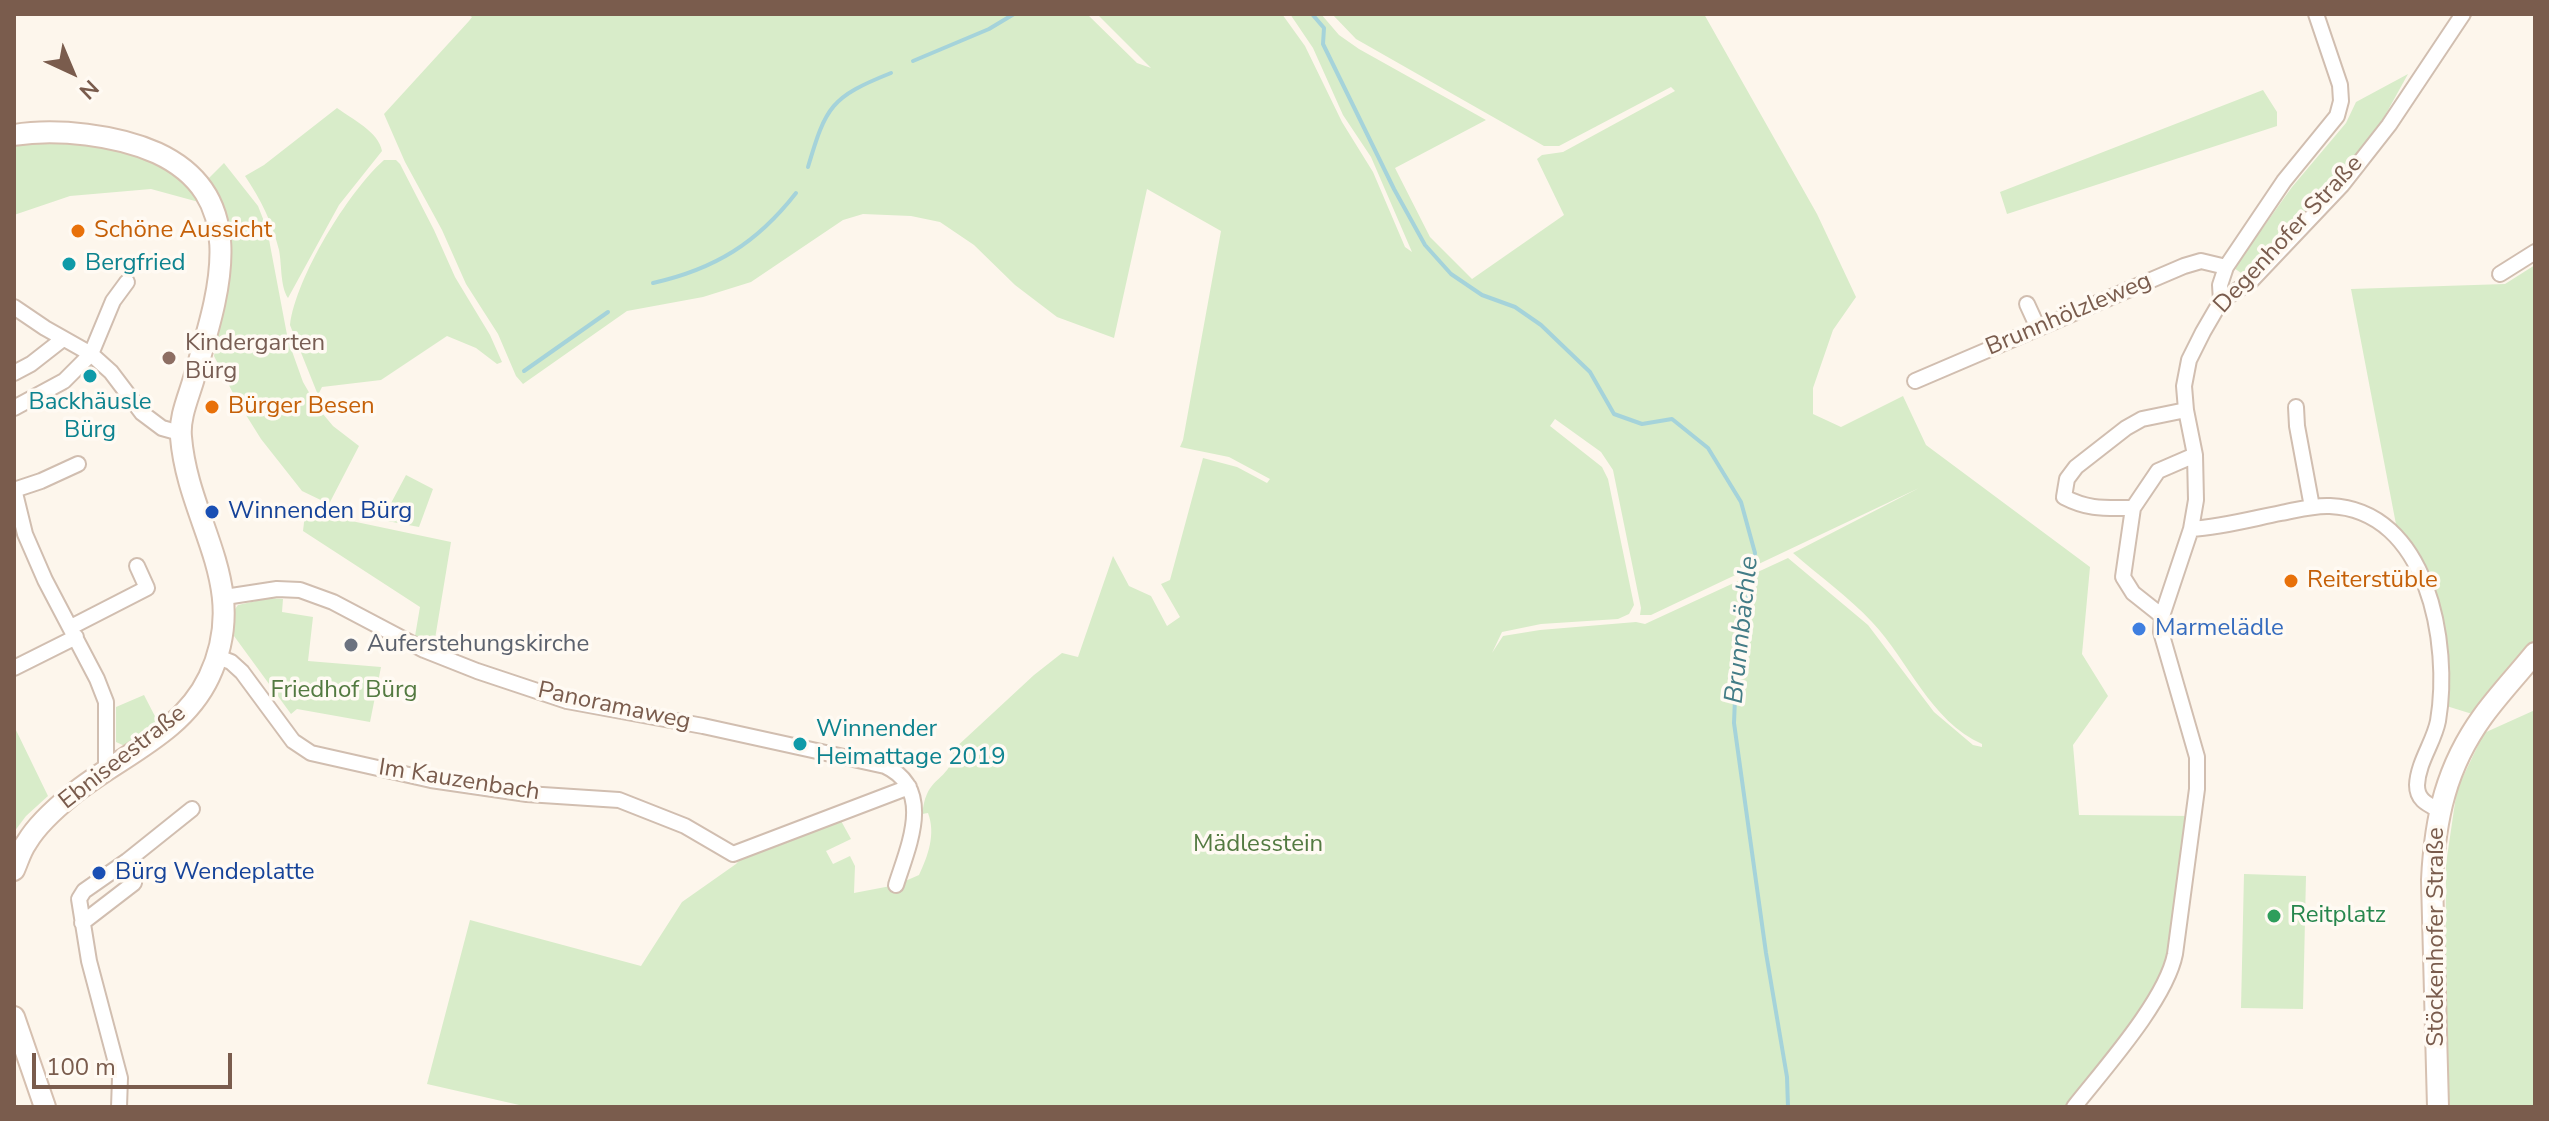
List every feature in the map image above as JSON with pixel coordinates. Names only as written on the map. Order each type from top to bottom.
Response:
[{"type":"street","points":[[2221,301],[2220,285],[2226,267],[2284,181],[2337,116],[2341,101],[2340,85],[2316,14]]},
{"type":"street","name":"Degenhofer Straße","points":[[2074,1107],[2129,1037],[2160,991],[2172,969],[2175,954],[2197,789],[2197,757],[2163,644],[2162,616],[2191,529],[2196,500],[2195,455],[2184,386],[2189,360],[2221,301],[2251,281],[2342,185],[2389,125],[2463,14]]},
{"type":"street","name":"Ebniseestraße","points":[[14,135],[59,132],[145,148],[171,160],[192,175],[214,209],[220,236],[218,291],[180,433],[185,472],[225,597],[218,657],[195,700],[161,734],[73,794],[27,841],[14,870]]},
{"type":"street","points":[[2500,274],[2535,252]]},
{"type":"street","name":"Brunnhölzleweg","points":[[1915,381],[2184,266],[2201,261],[2226,267]]},
{"type":"street","points":[[14,408],[64,381],[91,354],[113,301],[127,282]]},
{"type":"street","points":[[2027,304],[2038,328]]},
{"type":"street","points":[[14,307],[91,354],[111,372],[142,413],[162,428],[180,433]]},
{"type":"street","points":[[14,373],[63,339]]},
{"type":"street","points":[[2296,407],[2312,507]]},
{"type":"street","points":[[2133,508],[2080,506],[2064,497],[2067,479],[2076,467],[2134,423],[2186,410]]},
{"type":"street","points":[[2162,616],[2133,593],[2123,577],[2133,508],[2158,471],[2195,455]]},
{"type":"street","points":[[78,464],[14,490],[25,534],[106,702],[106,771]]},
{"type":"street","points":[[2191,529],[2330,506],[2368,515],[2399,540],[2415,561],[2424,581],[2432,605],[2442,665],[2437,725],[2417,783],[2418,796],[2439,810]]},
{"type":"street","points":[[14,668],[147,588],[137,566]]},
{"type":"street","name":"Panoramaweg","points":[[225,597],[277,589],[300,590],[333,602],[424,650],[567,701],[703,726],[885,766],[902,776],[909,787]]},
{"type":"street","name":"Stöckenhofer Straße","points":[[2438,1107],[2432,880],[2439,810],[2450,774],[2482,717],[2535,648]]},
{"type":"street","name":"Im Kauzenbach","points":[[218,657],[231,662],[242,672],[293,741],[311,753],[431,780],[527,794],[619,800],[685,826],[733,854],[909,787]]},
{"type":"street","points":[[896,885],[915,821],[909,787]]},
{"type":"street","points":[[119,1107],[120,1078],[78,907],[80,895],[192,809]]},
{"type":"street","points":[[82,923],[134,883],[135,875],[127,861]]},
{"type":"street","points":[[14,1017],[45,1107]]},
{"type":"green space","name":"Mädlesstein","points":[[466,14],[1087,14],[1137,63],[1151,68],[1097,14],[1282,14],[1305,46],[1342,122],[1373,172],[1405,247],[1412,252],[1371,157],[1343,115],[1313,48],[1290,14],[1321,14],[1339,35],[1359,49],[1486,120],[1395,168],[1430,237],[1472,279],[1564,215],[1537,159],[1542,155],[1563,152],[1675,91],[1671,87],[1559,146],[1544,146],[1356,39],[1332,14],[1704,14],[1817,214],[1856,297],[1833,330],[1813,388],[1813,414],[1841,427],[1903,396],[1926,445],[2090,567],[2082,654],[2108,696],[2073,745],[2079,815],[2194,816],[2171,953],[2156,988],[2125,1035],[2069,1107],[528,1107],[427,1084],[470,920],[641,966],[682,902],[736,864],[745,854],[840,819],[851,839],[826,851],[833,864],[850,856],[855,866],[854,893],[896,885],[919,875],[931,837],[928,813],[922,814],[924,801],[930,788],[950,765],[953,750],[1062,653],[1078,657],[1113,556],[1129,586],[1151,596],[1167,626],[1180,617],[1161,584],[1170,580],[1203,458],[1237,467],[1267,483],[1270,479],[1229,457],[1180,447],[1221,231],[1147,189],[1114,338],[1057,317],[1015,285],[974,245],[940,222],[911,216],[863,214],[843,220],[751,282],[703,297],[627,311],[523,384],[516,376],[498,334],[466,284],[384,114],[472,17]],"holes":[[[1555,419],[1601,452],[1613,470],[1640,615],[1651,615],[1919,488],[1793,553],[1863,613],[1885,637],[1934,706],[1982,747],[1973,745],[1934,712],[1868,625],[1788,558],[1645,624],[1636,622],[1540,630],[1503,636],[1492,653],[1502,632],[1541,624],[1618,619],[1629,614],[1634,605],[1608,479],[1602,467],[1550,426]]]},
{"type":"green space","points":[[2408,74],[2382,121],[2337,180],[2248,278],[2234,268],[2292,187],[2346,123],[2356,102]]},
{"type":"green space","points":[[2263,90],[2277,112],[2277,126],[2007,214],[2000,192]]},
{"type":"green space","points":[[337,108],[370,132],[382,151],[339,205],[288,298],[273,230],[245,176],[264,165]]},
{"type":"green space","points":[[74,140],[152,160],[183,178],[206,204],[151,189],[70,196],[14,215],[14,143]]},
{"type":"green space","points":[[384,160],[396,160],[400,164],[455,277],[490,335],[502,362],[497,364],[476,348],[447,336],[381,380],[322,387],[318,395],[290,325],[294,305],[326,236],[355,193]]},
{"type":"green space","points":[[224,163],[258,206],[267,229],[288,340],[303,382],[333,426],[359,446],[329,504],[302,491],[261,439],[214,356],[230,266],[228,234],[206,181]]},
{"type":"green space","points":[[2535,265],[2535,653],[2482,717],[2440,704],[2432,605],[2399,540],[2351,289],[2505,284]]},
{"type":"green space","points":[[406,475],[433,489],[419,527],[382,520]]},
{"type":"green space","points":[[306,506],[342,519],[451,542],[433,651],[414,642],[420,607],[303,531]]},
{"type":"green space","name":"Friedhof Bürg","points":[[269,598],[283,599],[282,612],[313,617],[308,661],[381,667],[370,722],[297,709],[291,714],[234,636],[235,609],[238,605]]},
{"type":"green space","points":[[144,695],[159,724],[127,747],[116,742],[116,707]]},
{"type":"green space","points":[[2535,710],[2535,1107],[2445,1107],[2446,864],[2457,789],[2484,733]]},
{"type":"green space","points":[[14,726],[48,796],[14,832]]},
{"type":"green space","name":"Reitplatz","points":[[2244,874],[2306,876],[2303,1009],[2241,1008]]},
{"type":"waterway","points":[[913,61],[989,29],[1014,14]]},
{"type":"waterway","name":"Brunnbächle","points":[[1312,14],[1324,28],[1323,44],[1425,245],[1451,274],[1482,295],[1515,307],[1541,325],[1590,372],[1614,414],[1642,424],[1672,419],[1708,448],[1741,502],[1755,553],[1736,674],[1734,723],[1766,953],[1787,1077],[1788,1107]]},
{"type":"waterway","points":[[808,167],[820,130],[834,106],[855,89],[891,73]]},
{"type":"waterway","points":[[653,283],[696,270],[733,252],[766,226],[796,193]]},
{"type":"waterway","points":[[524,371],[608,312]]},
{"type":"place","name":"Schöne Aussicht","points":[[78,231]]},
{"type":"place","name":"Bergfried","points":[[69,264]]},
{"type":"place","name":"Kindergarten Bürg","points":[[169,358]]},
{"type":"place","name":"Backhäusle Bürg","points":[[90,376]]},
{"type":"place","name":"Bürger Besen","points":[[212,407]]},
{"type":"place","name":"Winnenden Bürg","points":[[212,512]]},
{"type":"place","name":"Reiterstüble","points":[[2291,581]]},
{"type":"place","name":"Marmelädle","points":[[2139,629]]},
{"type":"place","name":"Auferstehungskirche","points":[[351,645]]},
{"type":"place","name":"Winnender Heimattage 2019","points":[[800,744]]},
{"type":"place","name":"Bürg Wendeplatte","points":[[99,873]]},
{"type":"place","name":"Reitplatz","points":[[2274,916]]}]
